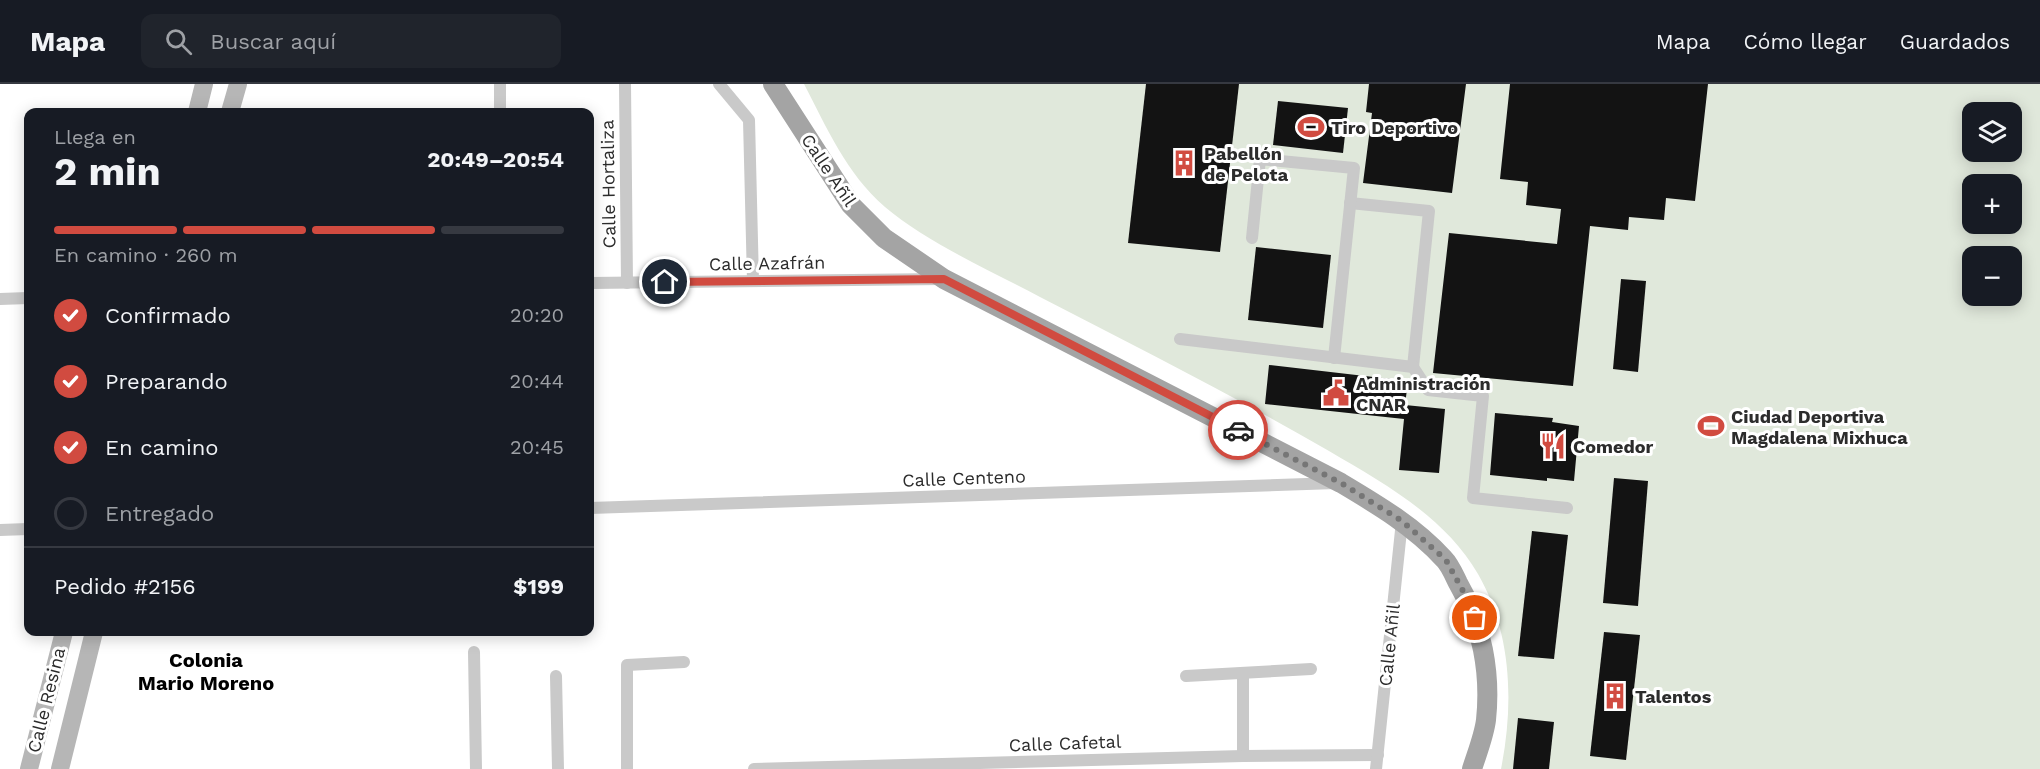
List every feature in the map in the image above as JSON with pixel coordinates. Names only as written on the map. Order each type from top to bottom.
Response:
[{"type":"main road","name":"Calle Añil","points":[[773,84],[851,206],[884,238],[944,279],[1341,483],[1402,521],[1446,560],[1469,602],[1480,633],[1487,694],[1485,723],[1472,769]]},
{"type":"street","points":[[198,108],[204,84]]},
{"type":"street","points":[[231,108],[238,84]]},
{"type":"street","points":[[500,84],[500,108]]},
{"type":"street","name":"Calle Hortaliza","points":[[625,84],[627,283]]},
{"type":"street","points":[[720,84],[749,120],[753,281]]},
{"type":"street","points":[[1252,238],[1260,159],[1354,168],[1334,357]]},
{"type":"street","points":[[1350,203],[1429,211],[1413,367],[1428,390],[1483,396],[1473,498],[1567,508]]},
{"type":"street","name":"Calle Azafrán","points":[[594,283],[944,279]]},
{"type":"street","points":[[0,299],[24,298]]},
{"type":"street","points":[[1180,339],[1413,367]]},
{"type":"street","name":"Calle Centeno","points":[[594,508],[1341,483]]},
{"type":"street","name":"Calle Añil","points":[[1376,769],[1402,521]]},
{"type":"street","points":[[0,530],[24,529]]},
{"type":"street","name":"Calle Resina","points":[[29,769],[63,636]]},
{"type":"street","name":"Calle Resina","points":[[60,769],[93,636]]},
{"type":"street","points":[[474,652],[476,769]]},
{"type":"street","points":[[627,769],[627,665],[684,662]]},
{"type":"street","points":[[1186,676],[1311,669]]},
{"type":"street","points":[[1243,673],[1243,756]]},
{"type":"street","points":[[556,675],[558,769]]},
{"type":"street","name":"Calle Cafetal","points":[[753,769],[979,766],[1243,756],[1378,755]]},
{"type":"shaded area","name":"Ciudad Deportiva Magdalena Mixhuca","points":[[804,84],[2040,84],[2040,769],[1501,769],[1508,719],[1508,694],[1504,644],[1498,620],[1478,574],[1464,553],[1431,518],[1392,489],[1329,451],[1185,372],[960,255],[901,220],[871,194],[859,180],[829,133]]},
{"type":"building","name":"Pabellón de Pelota","points":[[1146,84],[1239,84],[1220,252],[1128,243]]},
{"type":"building","points":[[1369,84],[1466,84],[1452,193],[1363,183],[1372,113],[1366,112]]},
{"type":"building","points":[[1510,84],[1708,84],[1695,201],[1666,198],[1664,220],[1629,217],[1628,230],[1590,226],[1573,386],[1433,373],[1449,233],[1557,244],[1561,209],[1526,205],[1528,182],[1500,179]]},
{"type":"building","name":"Tiro Deportivo","points":[[1278,101],[1348,108],[1343,153],[1273,145]]},
{"type":"building","points":[[1256,247],[1331,255],[1323,328],[1248,320]]},
{"type":"building","points":[[1621,279],[1646,281],[1638,372],[1613,369]]},
{"type":"building","name":"Administración CNAR","points":[[1269,365],[1408,381],[1405,405],[1445,409],[1439,473],[1399,470],[1404,419],[1265,404]]},
{"type":"building","name":"Comedor","points":[[1495,413],[1553,418],[1552,422],[1579,426],[1574,481],[1547,478],[1547,481],[1490,475]]},
{"type":"building","points":[[1614,478],[1648,481],[1638,606],[1603,603]]},
{"type":"building","points":[[1532,531],[1568,535],[1554,659],[1518,656]]},
{"type":"building","name":"Talentos","points":[[1604,632],[1640,635],[1626,760],[1590,756]]},
{"type":"building","points":[[1518,718],[1554,722],[1549,769],[1513,769]]},
{"type":"way so far","points":[[1238,430],[1341,483],[1402,521],[1446,560],[1475,618]]},
{"type":"place","name":"Tiro Deportivo","points":[[1311,127]]},
{"type":"place","name":"Pabellón de Pelota","points":[[1184,163]]},
{"type":"place","name":"Administración CNAR","points":[[1336,393]]},
{"type":"place","name":"Ciudad Deportiva Magdalena Mixhuca","points":[[1711,426]]},
{"type":"place","name":"Comedor","points":[[1553,446]]},
{"type":"place","name":"Talentos","points":[[1615,696]]},
{"type":"district","name":"Colonia Mario Moreno","points":[[206,672]]},
{"type":"route","points":[[665,282],[944,279],[1238,430]]}]
